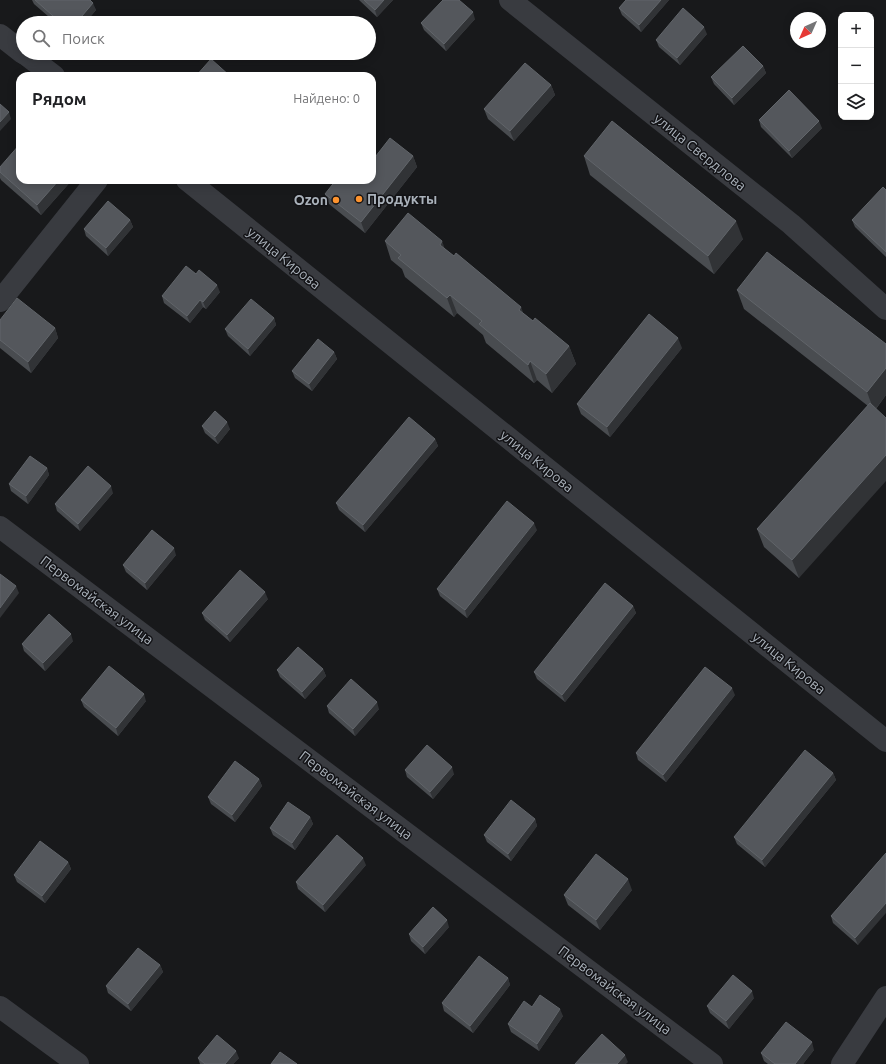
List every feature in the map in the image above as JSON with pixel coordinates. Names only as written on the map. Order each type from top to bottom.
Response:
[{"type":"street","name":"улица Свердлова","points":[[510,0],[791,224],[886,309]]},
{"type":"street","points":[[0,35],[16,48]]},
{"type":"street","points":[[32,60],[49,72]]},
{"type":"street","points":[[0,301],[94,184]]},
{"type":"street","name":"улица Кирова","points":[[192,184],[886,741]]},
{"type":"street","name":"Первомайская улица","points":[[0,527],[712,1064]]},
{"type":"street","points":[[842,1064],[886,997]]},
{"type":"street","points":[[0,1007],[78,1064]]},
{"type":"building","points":[[35,0],[90,0],[93,3],[82,16],[53,16]]},
{"type":"building","points":[[364,0],[384,0],[375,10]]},
{"type":"building","points":[[443,0],[459,0],[473,12],[444,44],[421,23]]},
{"type":"building","points":[[626,0],[661,0],[639,25],[619,8]]},
{"type":"building","points":[[683,8],[704,27],[677,58],[656,40]]},
{"type":"building","points":[[743,46],[763,66],[732,98],[711,77]]},
{"type":"building","points":[[210,60],[212,60],[226,72],[200,72]]},
{"type":"building","points":[[525,63],[551,85],[510,131],[484,109]]},
{"type":"building","points":[[789,90],[819,121],[789,151],[759,120]]},
{"type":"building","points":[[0,104],[9,112],[0,122]]},
{"type":"building","points":[[612,121],[736,221],[708,256],[584,156]]},
{"type":"building","points":[[390,138],[413,156],[361,222],[325,194],[333,184],[376,184],[376,156]]},
{"type":"building","points":[[16,149],[16,184],[55,184],[37,205],[0,172],[0,167]]},
{"type":"building","points":[[883,187],[886,190],[886,252],[852,220]]},
{"type":"building","points":[[108,201],[130,220],[106,248],[84,229]]},
{"type":"building","points":[[408,213],[442,241],[440,245],[454,256],[456,253],[521,307],[519,310],[533,321],[535,318],[569,346],[546,374],[530,361],[528,365],[479,324],[482,321],[450,295],[447,298],[398,258],[401,255],[385,241]]},
{"type":"building","points":[[767,252],[886,344],[886,368],[867,392],[737,290]]},
{"type":"building","points":[[186,266],[196,274],[199,270],[217,285],[203,302],[200,300],[187,316],[162,296]]},
{"type":"building","points":[[17,298],[55,328],[28,362],[0,340],[0,320]]},
{"type":"building","points":[[251,299],[274,318],[248,349],[225,329]]},
{"type":"building","points":[[649,314],[678,338],[607,427],[577,404]]},
{"type":"building","points":[[318,339],[334,352],[309,384],[292,371]]},
{"type":"building","points":[[870,403],[886,418],[886,455],[792,560],[757,529]]},
{"type":"building","points":[[215,411],[227,422],[215,437],[202,426]]},
{"type":"building","points":[[409,417],[435,439],[363,525],[336,503]]},
{"type":"building","points":[[30,456],[47,468],[26,496],[9,484]]},
{"type":"building","points":[[88,466],[111,486],[78,524],[55,504]]},
{"type":"building","points":[[507,501],[534,523],[465,610],[437,589]]},
{"type":"building","points":[[152,530],[174,548],[145,583],[123,565]]},
{"type":"building","points":[[240,570],[265,592],[227,635],[202,613]]},
{"type":"building","points":[[0,574],[16,586],[0,608]]},
{"type":"building","points":[[605,583],[633,606],[562,695],[534,672]]},
{"type":"building","points":[[49,614],[71,634],[43,663],[22,644]]},
{"type":"building","points":[[298,647],[323,669],[302,692],[277,670]]},
{"type":"building","points":[[109,666],[144,694],[116,728],[81,700]]},
{"type":"building","points":[[705,667],[732,688],[663,775],[636,753]]},
{"type":"building","points":[[351,679],[377,702],[353,729],[327,706]]},
{"type":"building","points":[[427,745],[452,767],[430,792],[405,770]]},
{"type":"building","points":[[805,750],[833,773],[762,860],[734,837]]},
{"type":"building","points":[[235,761],[259,779],[232,815],[208,797]]},
{"type":"building","points":[[511,800],[535,819],[508,854],[484,835]]},
{"type":"building","points":[[288,802],[310,817],[292,843],[270,828]]},
{"type":"building","points":[[337,835],[363,858],[323,905],[296,882]]},
{"type":"building","points":[[40,841],[68,862],[42,896],[14,875]]},
{"type":"building","points":[[886,853],[886,903],[855,938],[831,916]]},
{"type":"building","points":[[596,854],[628,879],[596,920],[564,895]]},
{"type":"building","points":[[433,907],[447,920],[423,947],[409,934]]},
{"type":"building","points":[[138,948],[160,965],[128,1004],[106,986]]},
{"type":"building","points":[[479,956],[508,978],[470,1026],[442,1003]]},
{"type":"building","points":[[733,975],[752,991],[726,1021],[707,1006]]},
{"type":"building","points":[[540,995],[560,1009],[537,1044],[508,1024],[524,1001],[532,1007]]},
{"type":"building","points":[[786,1022],[812,1042],[795,1064],[775,1064],[761,1053]]},
{"type":"building","points":[[602,1034],[625,1055],[617,1064],[575,1064]]},
{"type":"building","points":[[217,1035],[236,1051],[225,1064],[205,1064],[198,1058]]},
{"type":"building","points":[[280,1052],[297,1064],[271,1064]]},
{"type":"place","name":"Продукты","points":[[359,199]]},
{"type":"place","name":"Ozon","points":[[336,200]]}]
